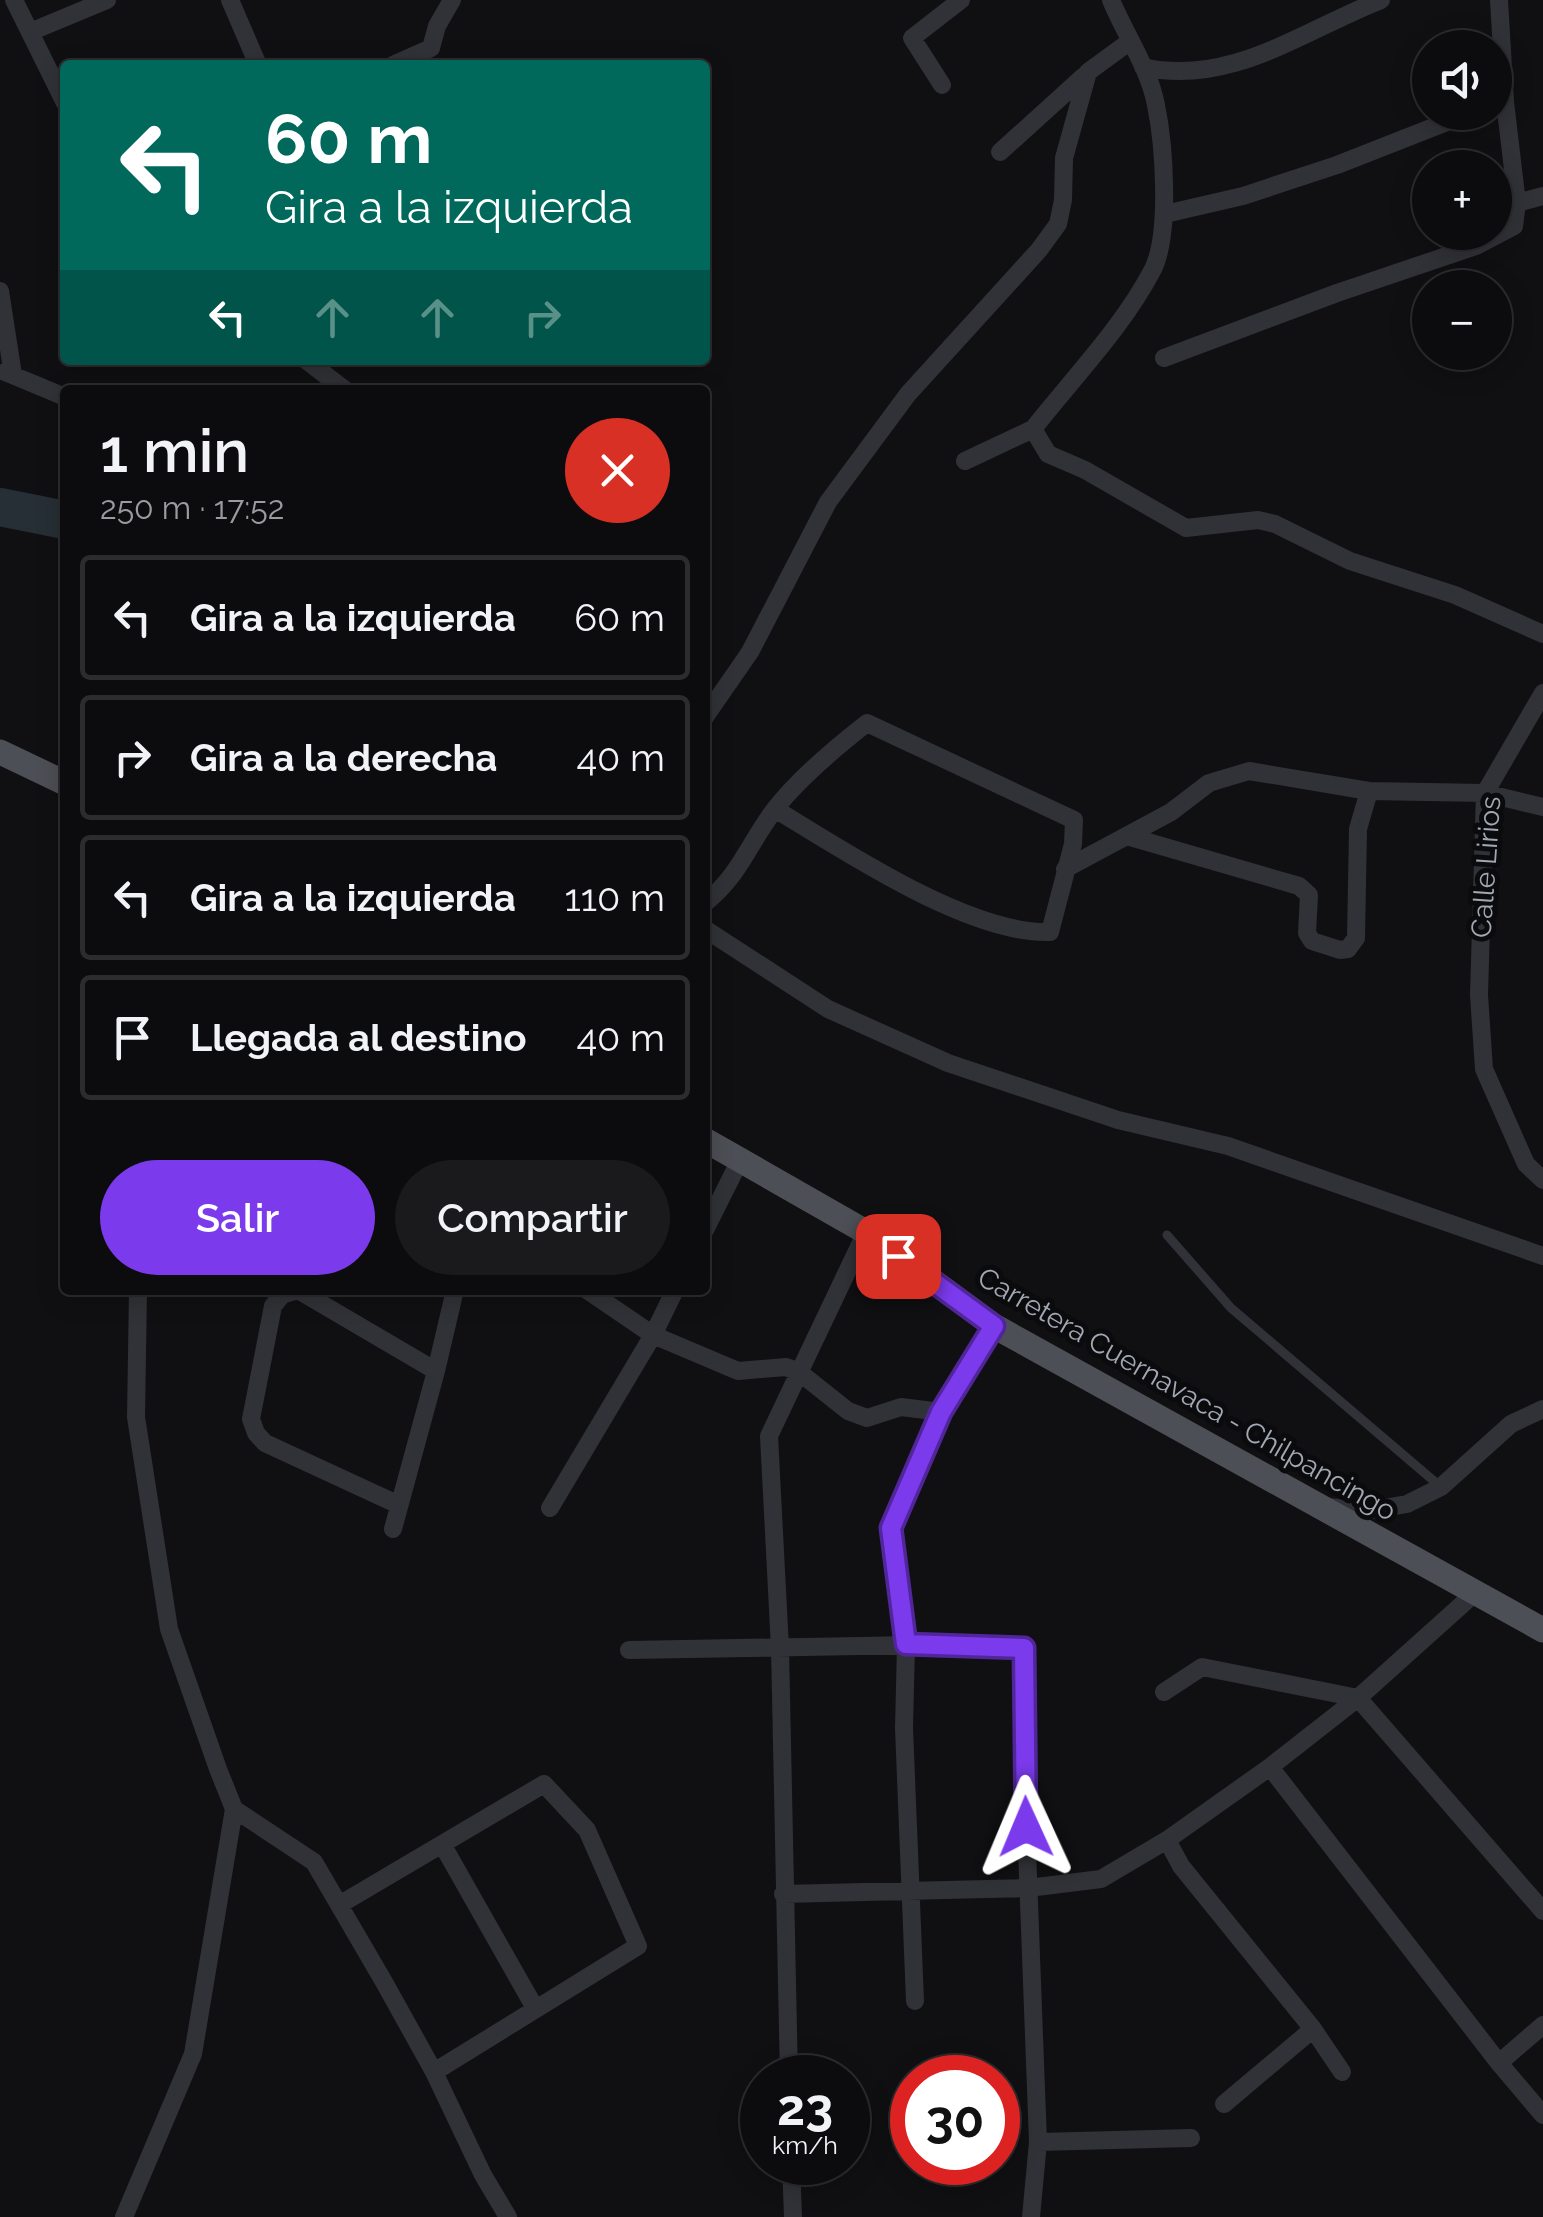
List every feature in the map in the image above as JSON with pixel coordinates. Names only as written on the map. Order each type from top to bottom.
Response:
[{"type":"main road","points":[[0,752],[60,781]]},
{"type":"main road","name":"Carretera Cuernavaca - Chilpancingo","points":[[710,1143],[866,1232],[994,1326],[1543,1630]]},
{"type":"street","points":[[14,0],[60,93]]},
{"type":"street","points":[[30,32],[106,0]]},
{"type":"street","points":[[230,0],[256,60]]},
{"type":"street","points":[[965,461],[1033,429],[1124,314],[1154,268],[1165,214],[1156,104],[1111,0]]},
{"type":"street","points":[[1143,67],[1171,74],[1202,72],[1276,49],[1381,0]]},
{"type":"street","points":[[1499,0],[1499,30]]},
{"type":"street","points":[[404,60],[431,48],[449,1]]},
{"type":"street","points":[[942,85],[912,38],[952,2]]},
{"type":"street","points":[[1000,152],[1088,72],[1129,42]]},
{"type":"street","points":[[710,710],[750,652],[828,502],[908,394],[1058,224],[1064,158],[1088,72]]},
{"type":"street","points":[[1165,214],[1262,190],[1426,130]]},
{"type":"street","points":[[1164,358],[1476,246],[1514,226],[1517,203],[1504,130]]},
{"type":"street","points":[[1517,203],[1543,196]]},
{"type":"street","points":[[0,291],[6,373],[60,395]]},
{"type":"street","points":[[312,365],[338,385]]},
{"type":"street","points":[[1033,429],[1048,454],[1086,470],[1186,528],[1258,520],[1275,524],[1365,567],[1455,595],[1543,634]]},
{"type":"street","name":"Calle Lirios","points":[[1543,693],[1485,794],[1480,995],[1484,1069],[1526,1164],[1543,1180]]},
{"type":"street","points":[[710,900],[728,885],[775,809],[867,722],[1074,820],[1072,844],[1050,932],[1028,932],[985,920],[908,887],[775,809]]},
{"type":"street","points":[[1065,869],[1171,812],[1210,784],[1249,771],[1368,792],[1485,794],[1543,807]]},
{"type":"street","points":[[1128,836],[1299,886],[1309,895],[1308,932],[1312,941],[1348,949],[1356,938],[1358,829],[1368,792]]},
{"type":"street","points":[[710,932],[828,1009],[948,1063],[1118,1120],[1228,1146],[1543,1256]]},
{"type":"street","points":[[710,1220],[740,1160]]},
{"type":"street","points":[[787,2055],[780,1648],[769,1436],[866,1232]]},
{"type":"street","points":[[124,2217],[192,2054],[234,1809],[169,1630],[136,1416],[138,1295]]},
{"type":"street","points":[[282,1295],[273,1306],[251,1419],[256,1432],[265,1442],[400,1505]]},
{"type":"street","points":[[307,1295],[436,1371]]},
{"type":"street","points":[[393,1529],[454,1295]]},
{"type":"street","points":[[594,1295],[654,1335],[738,1371],[786,1367],[799,1372],[848,1411],[868,1418],[901,1406],[941,1412]]},
{"type":"street","points":[[550,1508],[654,1335],[674,1295]]},
{"type":"street","points":[[915,2002],[904,1728],[906,1644],[891,1528],[941,1412],[994,1326]]},
{"type":"street","points":[[1320,1506],[1372,1510],[1407,1504],[1440,1487],[1511,1424],[1543,1408]]},
{"type":"street","points":[[783,1894],[1028,1888],[1101,1879],[1167,1840],[1270,1767],[1358,1698],[1476,1592]]},
{"type":"street","points":[[630,1650],[906,1644],[1024,1648],[1038,2142],[1032,2217]]},
{"type":"street","points":[[1164,1692],[1202,1667],[1358,1698],[1543,1911]]},
{"type":"street","points":[[1270,1767],[1498,2063],[1543,2115]]},
{"type":"street","points":[[339,1905],[544,1784],[587,1830],[638,1946],[434,2072]]},
{"type":"street","points":[[234,1809],[314,1862],[434,2072],[483,2176],[508,2217]]},
{"type":"street","points":[[1167,1840],[1181,1866],[1313,2029],[1342,2072]]},
{"type":"street","points":[[442,1844],[536,2008]]},
{"type":"street","points":[[1498,2063],[1543,2025]]},
{"type":"street","points":[[1224,2104],[1313,2029]]},
{"type":"street","points":[[1038,2142],[1191,2138]]},
{"type":"street","points":[[791,2185],[792,2217]]},
{"type":"lane","points":[[1167,1235],[1231,1308],[1440,1487]]},
{"type":"waterway","points":[[0,507],[60,519]]},
{"type":"route","points":[[898,1256],[994,1326],[941,1412],[891,1528],[906,1644],[1024,1648],[1026,1827]]}]
